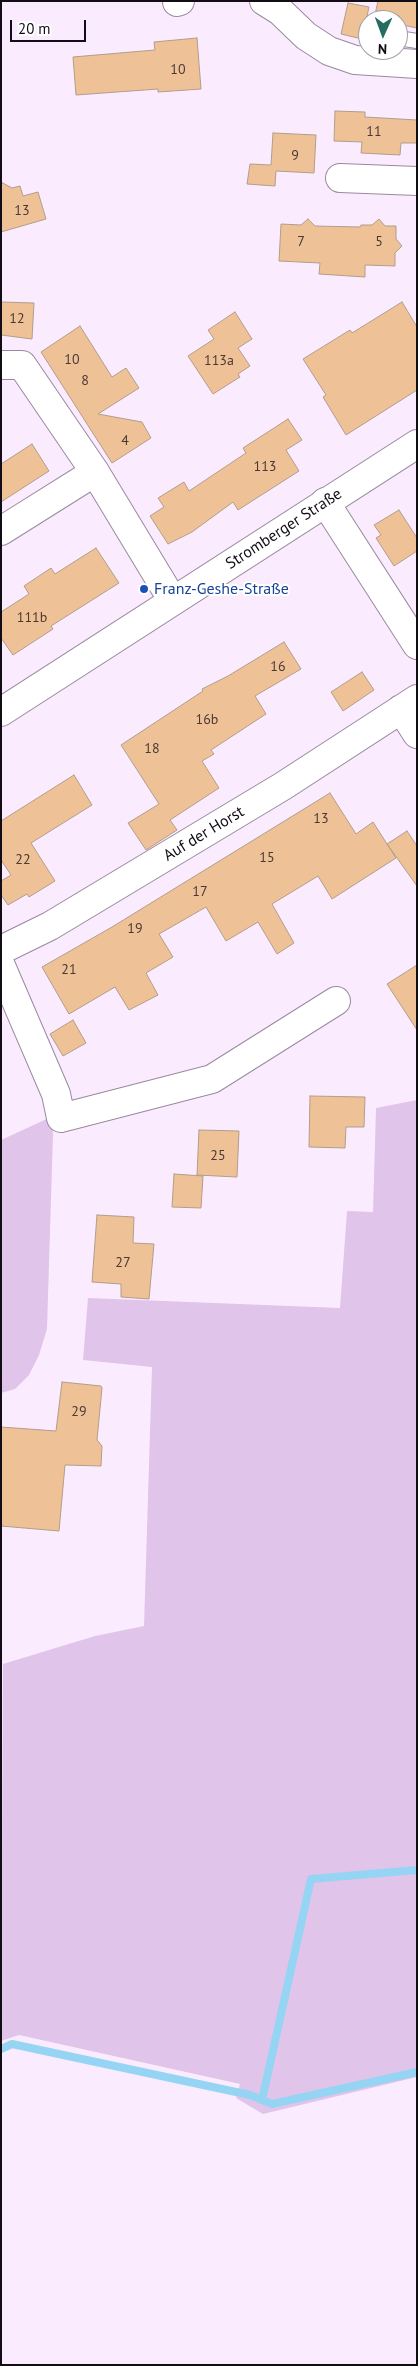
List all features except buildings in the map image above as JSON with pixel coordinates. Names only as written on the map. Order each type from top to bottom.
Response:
[{"type":"street","points":[[264,1],[280,11],[306,36],[329,52],[355,60],[417,64]]},
{"type":"street","points":[[340,178],[417,181]]},
{"type":"street","points":[[1,364],[22,365],[95,472],[173,601]]},
{"type":"street","name":"Stromberger Straße","points":[[1,712],[417,444]]},
{"type":"street","points":[[1,531],[95,472]]},
{"type":"street","points":[[325,502],[417,645]]},
{"type":"street","name":"Auf der Horst","points":[[1,950],[50,926],[283,786],[409,704],[417,734]]},
{"type":"street","points":[[1,966],[56,1094],[61,1118],[212,1079],[336,1001]]},
{"type":"shaded area","points":[[417,1100],[417,2077],[263,2114],[236,2098],[240,2084],[19,2035],[1,2041],[3,1664],[95,1636],[144,1626],[152,1367],[83,1360],[88,1298],[340,1308],[347,1211],[373,1212],[376,1108]]},
{"type":"shaded area","points":[[51,1117],[53,1134],[47,1329],[39,1355],[29,1375],[15,1389],[1,1393],[1,1140]]},
{"type":"waterway","points":[[262,2100],[311,1879],[417,1870]]},
{"type":"waterway","points":[[1,2049],[12,2044],[250,2095],[272,2104],[417,2072]]},
{"type":"place","name":"Franz-Geshe-Straße","points":[[144,589]]}]
